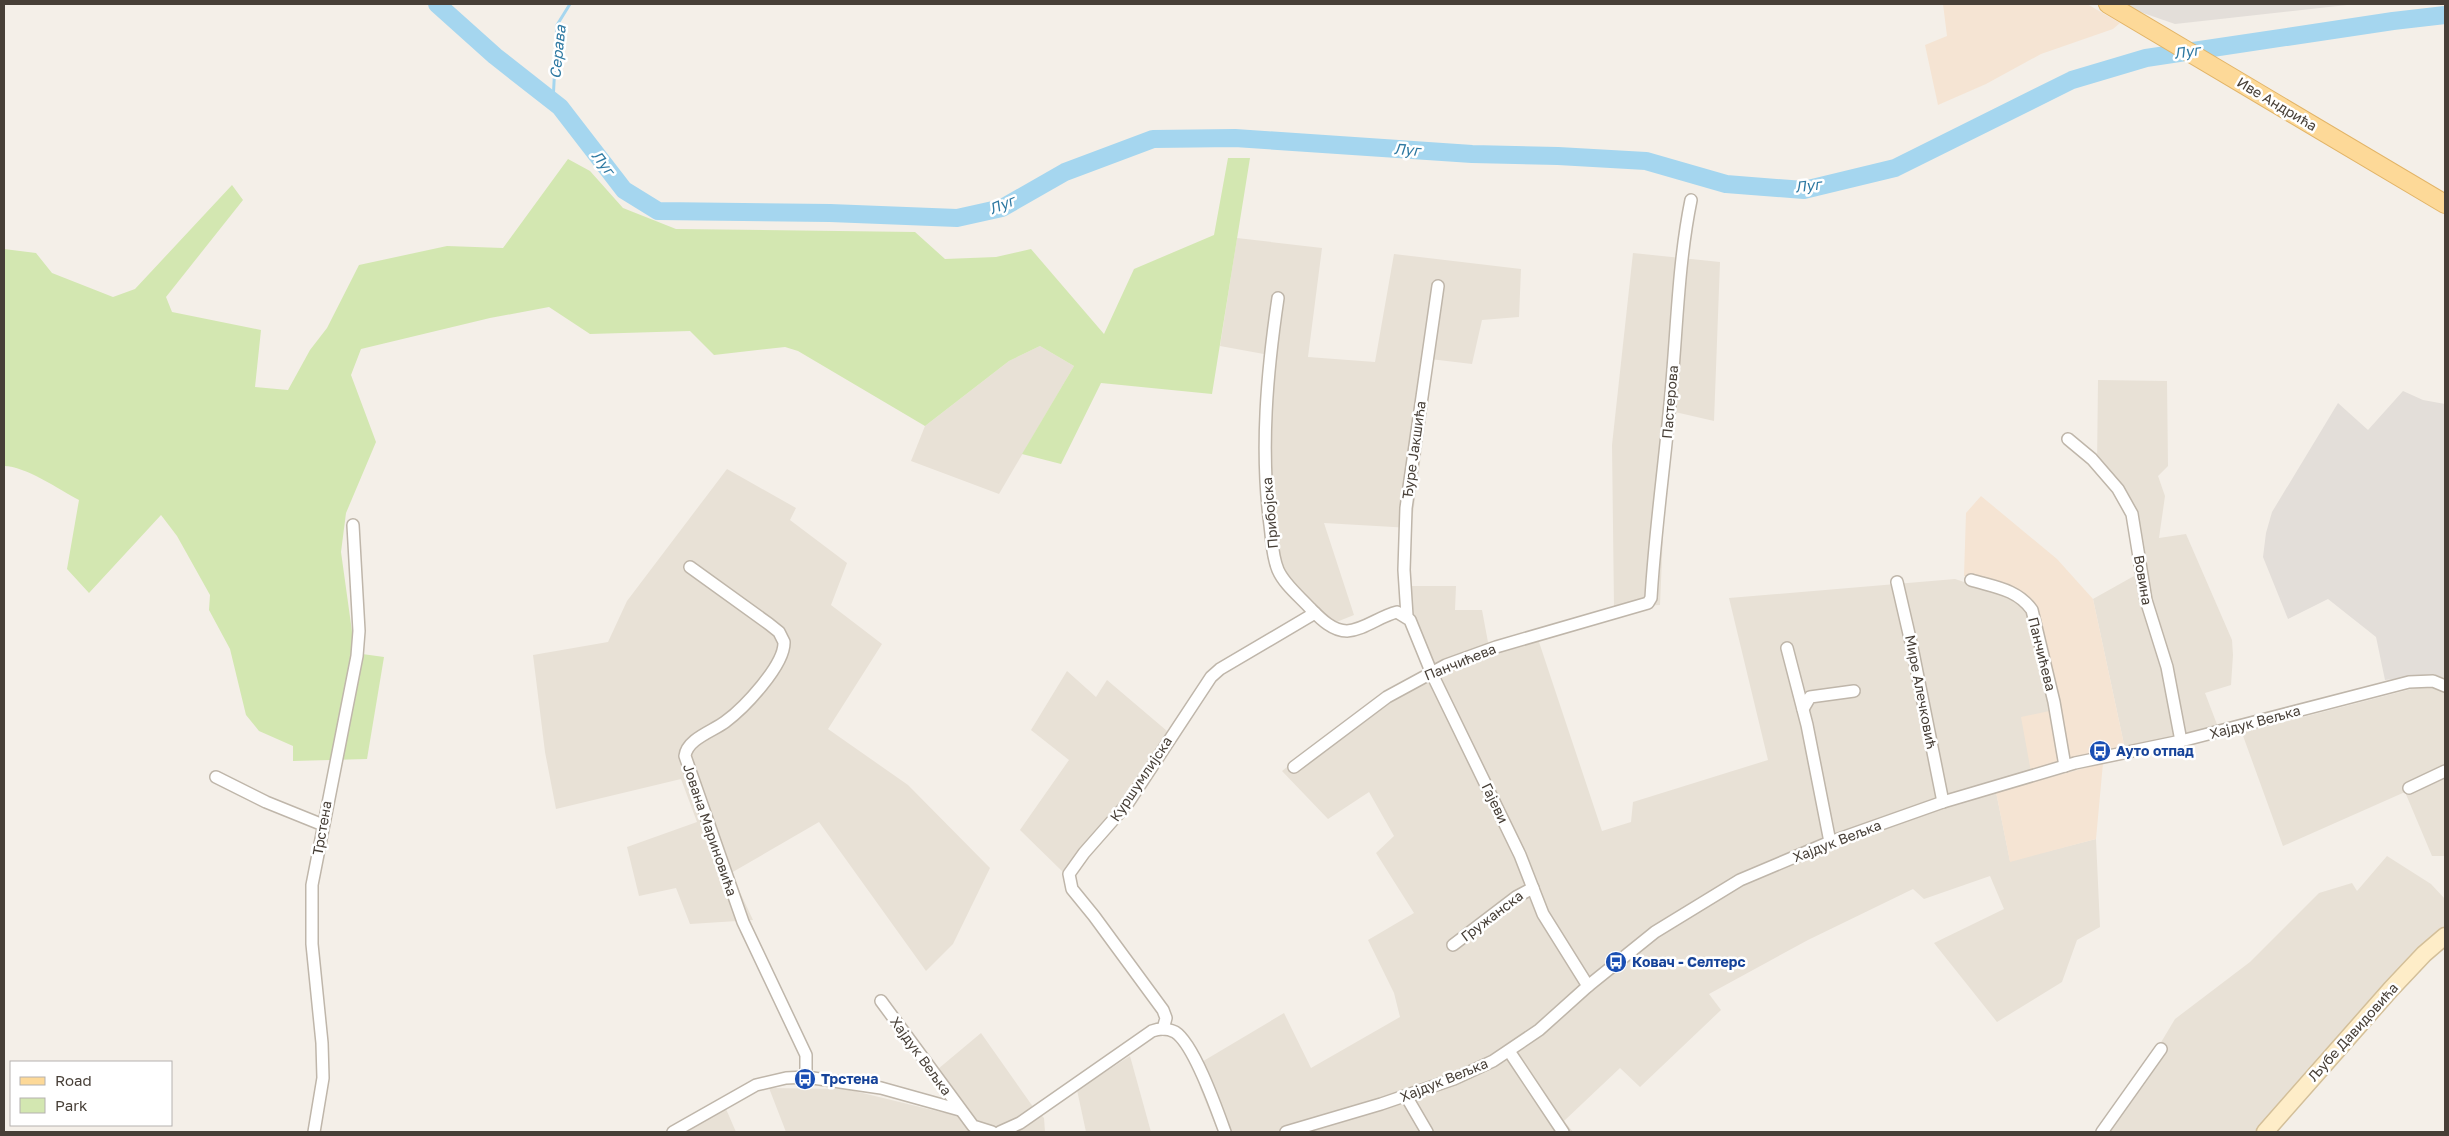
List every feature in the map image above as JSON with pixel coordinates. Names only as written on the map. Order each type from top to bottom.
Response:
[{"type":"main road","name":"Иве Андрића","points":[[2108,4],[2445,204]]},
{"type":"main road","name":"Љубе Давидовића","points":[[2265,1132],[2391,989],[2424,954],[2445,936]]},
{"type":"street","name":"Пастерова","points":[[1648,604],[1651,598],[1655,540],[1668,426],[1680,271],[1691,200]]},
{"type":"street","name":"Ђуре Јакшића","points":[[1407,616],[1404,570],[1406,508],[1438,286]]},
{"type":"street","name":"Прибојска","points":[[1278,298],[1267,409],[1266,451],[1269,519],[1279,572],[1315,613],[1331,626],[1348,631],[1397,612],[1407,616]]},
{"type":"street","name":"Вовина","points":[[2068,439],[2092,459],[2118,489],[2132,514],[2146,600],[2167,667],[2181,741]]},
{"type":"street","name":"Трстена","points":[[314,1132],[323,1078],[322,1043],[312,944],[312,885],[357,656],[359,631],[353,525]]},
{"type":"street","name":"Јована Мариновића","points":[[690,567],[770,624],[779,632],[784,642],[782,653],[751,699],[725,722],[689,747],[685,756],[743,922],[806,1055],[806,1077]]},
{"type":"street","name":"Панчићева","points":[[1971,580],[2014,592],[2032,610],[2054,702],[2065,766]]},
{"type":"street","name":"Мире Алечковић","points":[[1897,582],[1943,802]]},
{"type":"street","name":"Панчићева","points":[[1294,767],[1387,696],[1453,662],[1496,647],[1648,604]]},
{"type":"street","name":"Куршумлијска","points":[[1163,1029],[1166,1018],[1163,1010],[1072,888],[1069,874],[1128,803],[1211,677],[1220,669],[1315,613]]},
{"type":"street","name":"Гајеви","points":[[1407,616],[1432,674],[1520,855],[1543,914],[1588,986]]},
{"type":"street","points":[[1787,648],[1803,709],[1830,842]]},
{"type":"street","name":"Хајдук Вељка","points":[[1286,1132],[1406,1096],[1454,1079],[1493,1061],[1539,1030],[1588,986],[1655,932],[1740,880],[1830,842],[1943,802],[2065,766],[2181,741],[2409,682],[2433,681],[2445,686]]},
{"type":"street","points":[[1803,709],[1810,697],[1854,691]]},
{"type":"street","points":[[2409,788],[2445,771]]},
{"type":"street","points":[[216,777],[266,802],[323,825]]},
{"type":"street","name":"Гружанска","points":[[1452,946],[1516,897],[1533,888]]},
{"type":"street","name":"Хајдук Вељка","points":[[881,1001],[973,1126],[992,1132]]},
{"type":"street","points":[[1000,1132],[1020,1124],[1152,1031],[1163,1029],[1174,1032],[1184,1042],[1210,1089],[1225,1132]]},
{"type":"street","points":[[2102,1132],[2161,1049]]},
{"type":"street","points":[[1509,1050],[1563,1132]]},
{"type":"street","name":"Хајдук Вељка","points":[[673,1132],[756,1085],[767,1081],[806,1077],[881,1088],[960,1110]]},
{"type":"street","points":[[1406,1096],[1427,1132]]},
{"type":"shaded area","points":[[1943,4],[2087,4],[2120,23],[2113,29],[2041,54],[1986,84],[1938,105],[1925,45],[1947,36]]},
{"type":"shaded area","points":[[2117,4],[2356,4],[2175,24]]},
{"type":"shaded area","points":[[1237,238],[1322,248],[1308,357],[1375,362],[1394,254],[1521,269],[1519,317],[1482,320],[1472,364],[1430,359],[1423,442],[1411,528],[1324,523],[1354,615],[1334,623],[1284,572],[1273,532],[1269,457],[1275,356],[1220,346]]},
{"type":"shaded area","points":[[1633,253],[1720,262],[1714,421],[1675,412],[1664,510],[1660,605],[1614,607],[1612,445]]},
{"type":"shaded area","points":[[1040,346],[1074,366],[999,494],[911,461],[925,426],[1009,361]]},
{"type":"shaded area","points":[[2098,380],[2167,381],[2168,466],[2158,476],[2165,496],[2159,538],[2186,534],[2232,640],[2231,685],[2205,693],[2218,727],[2125,749],[2093,599],[2134,576],[2130,519],[2097,467]]},
{"type":"shaded area","points":[[2403,391],[2423,400],[2445,404],[2445,679],[2434,674],[2385,680],[2376,637],[2328,599],[2288,619],[2263,557],[2266,533],[2272,512],[2338,403],[2368,430]]},
{"type":"shaded area","points":[[727,469],[796,508],[790,520],[847,563],[831,605],[882,644],[828,729],[908,785],[990,868],[953,944],[926,971],[819,822],[731,873],[753,920],[690,924],[676,888],[639,896],[627,847],[697,822],[681,779],[556,809],[545,752],[533,655],[608,642],[627,601]]},
{"type":"shaded area","points":[[1981,496],[2057,559],[2093,599],[2125,749],[2069,759],[2045,638],[2012,589],[1964,576],[1966,513]]},
{"type":"shaded area","points":[[1955,579],[2013,598],[2022,607],[2032,622],[2054,710],[2031,772],[1996,792],[2010,861],[2096,839],[2100,927],[2077,940],[2062,982],[1997,1022],[1934,943],[2004,909],[1990,876],[1924,899],[1913,889],[1808,940],[1709,994],[1721,1010],[1640,1087],[1620,1068],[1564,1121],[1573,1132],[1218,1132],[1200,1088],[1195,1066],[1284,1013],[1311,1068],[1400,1017],[1394,993],[1368,940],[1414,913],[1376,853],[1394,836],[1369,792],[1328,819],[1282,771],[1326,736],[1434,668],[1410,615],[1407,586],[1456,586],[1455,610],[1482,610],[1490,653],[1538,639],[1602,831],[1631,822],[1633,802],[1768,760],[1729,598]]},
{"type":"shaded area","points":[[1067,671],[1096,697],[1107,680],[1167,731],[1126,800],[1064,873],[1020,830],[1069,760],[1031,730]]},
{"type":"shaded area","points":[[2423,686],[2435,688],[2445,693],[2445,856],[2432,856],[2405,792],[2283,846],[2242,733]]},
{"type":"shaded area","points":[[2054,710],[2061,764],[2031,772],[2021,717]]},
{"type":"shaded area","points":[[2103,763],[2096,839],[2010,862],[1996,792]]},
{"type":"shaded area","points":[[2387,856],[2431,884],[2445,899],[2445,930],[2261,1132],[2097,1132],[2151,1059],[2175,1019],[2250,962],[2319,893],[2352,883],[2357,891]]},
{"type":"shaded area","points":[[981,1033],[1031,1104],[1044,1118],[1045,1132],[786,1132],[769,1088],[846,1089],[945,1113],[965,1111],[938,1069]]},
{"type":"shaded area","points":[[1130,1056],[1151,1132],[1086,1132],[1077,1090]]},
{"type":"shaded area","points":[[726,1109],[736,1132],[683,1132]]},
{"type":"green space","points":[[1228,158],[1250,158],[1212,394],[1101,383],[1061,464],[1022,454],[1074,366],[1040,346],[1009,361],[925,426],[798,351],[785,347],[714,355],[690,331],[590,334],[549,307],[490,318],[361,349],[351,375],[376,442],[346,513],[341,552],[355,653],[384,657],[367,759],[293,761],[293,746],[259,731],[246,715],[230,649],[209,610],[210,595],[177,536],[161,515],[89,593],[67,569],[79,500],[32,474],[4,466],[4,249],[36,253],[52,273],[113,297],[135,289],[232,185],[243,200],[166,297],[172,312],[261,330],[255,387],[288,390],[310,350],[327,328],[359,265],[447,246],[503,248],[568,159],[590,171],[623,208],[676,229],[915,232],[945,259],[996,257],[1031,249],[1104,334],[1134,269],[1214,235]]},
{"type":"waterway","name":"Луг","points":[[437,4],[495,56],[560,107],[624,190],[658,211],[830,213],[957,218],[1002,208],[1065,172],[1153,139],[1235,138],[1472,154],[1646,161],[1726,184],[1804,190],[1895,168],[2072,80],[2146,58],[2445,15]]},
{"type":"waterway","name":"Серава","points":[[553,102],[557,25],[570,4]]},
{"type":"place","name":"Ауто отпад","points":[[2100,751]]},
{"type":"place","name":"Ковач - Селтерс","points":[[1616,962]]},
{"type":"place","name":"Трстена","points":[[805,1079]]}]
